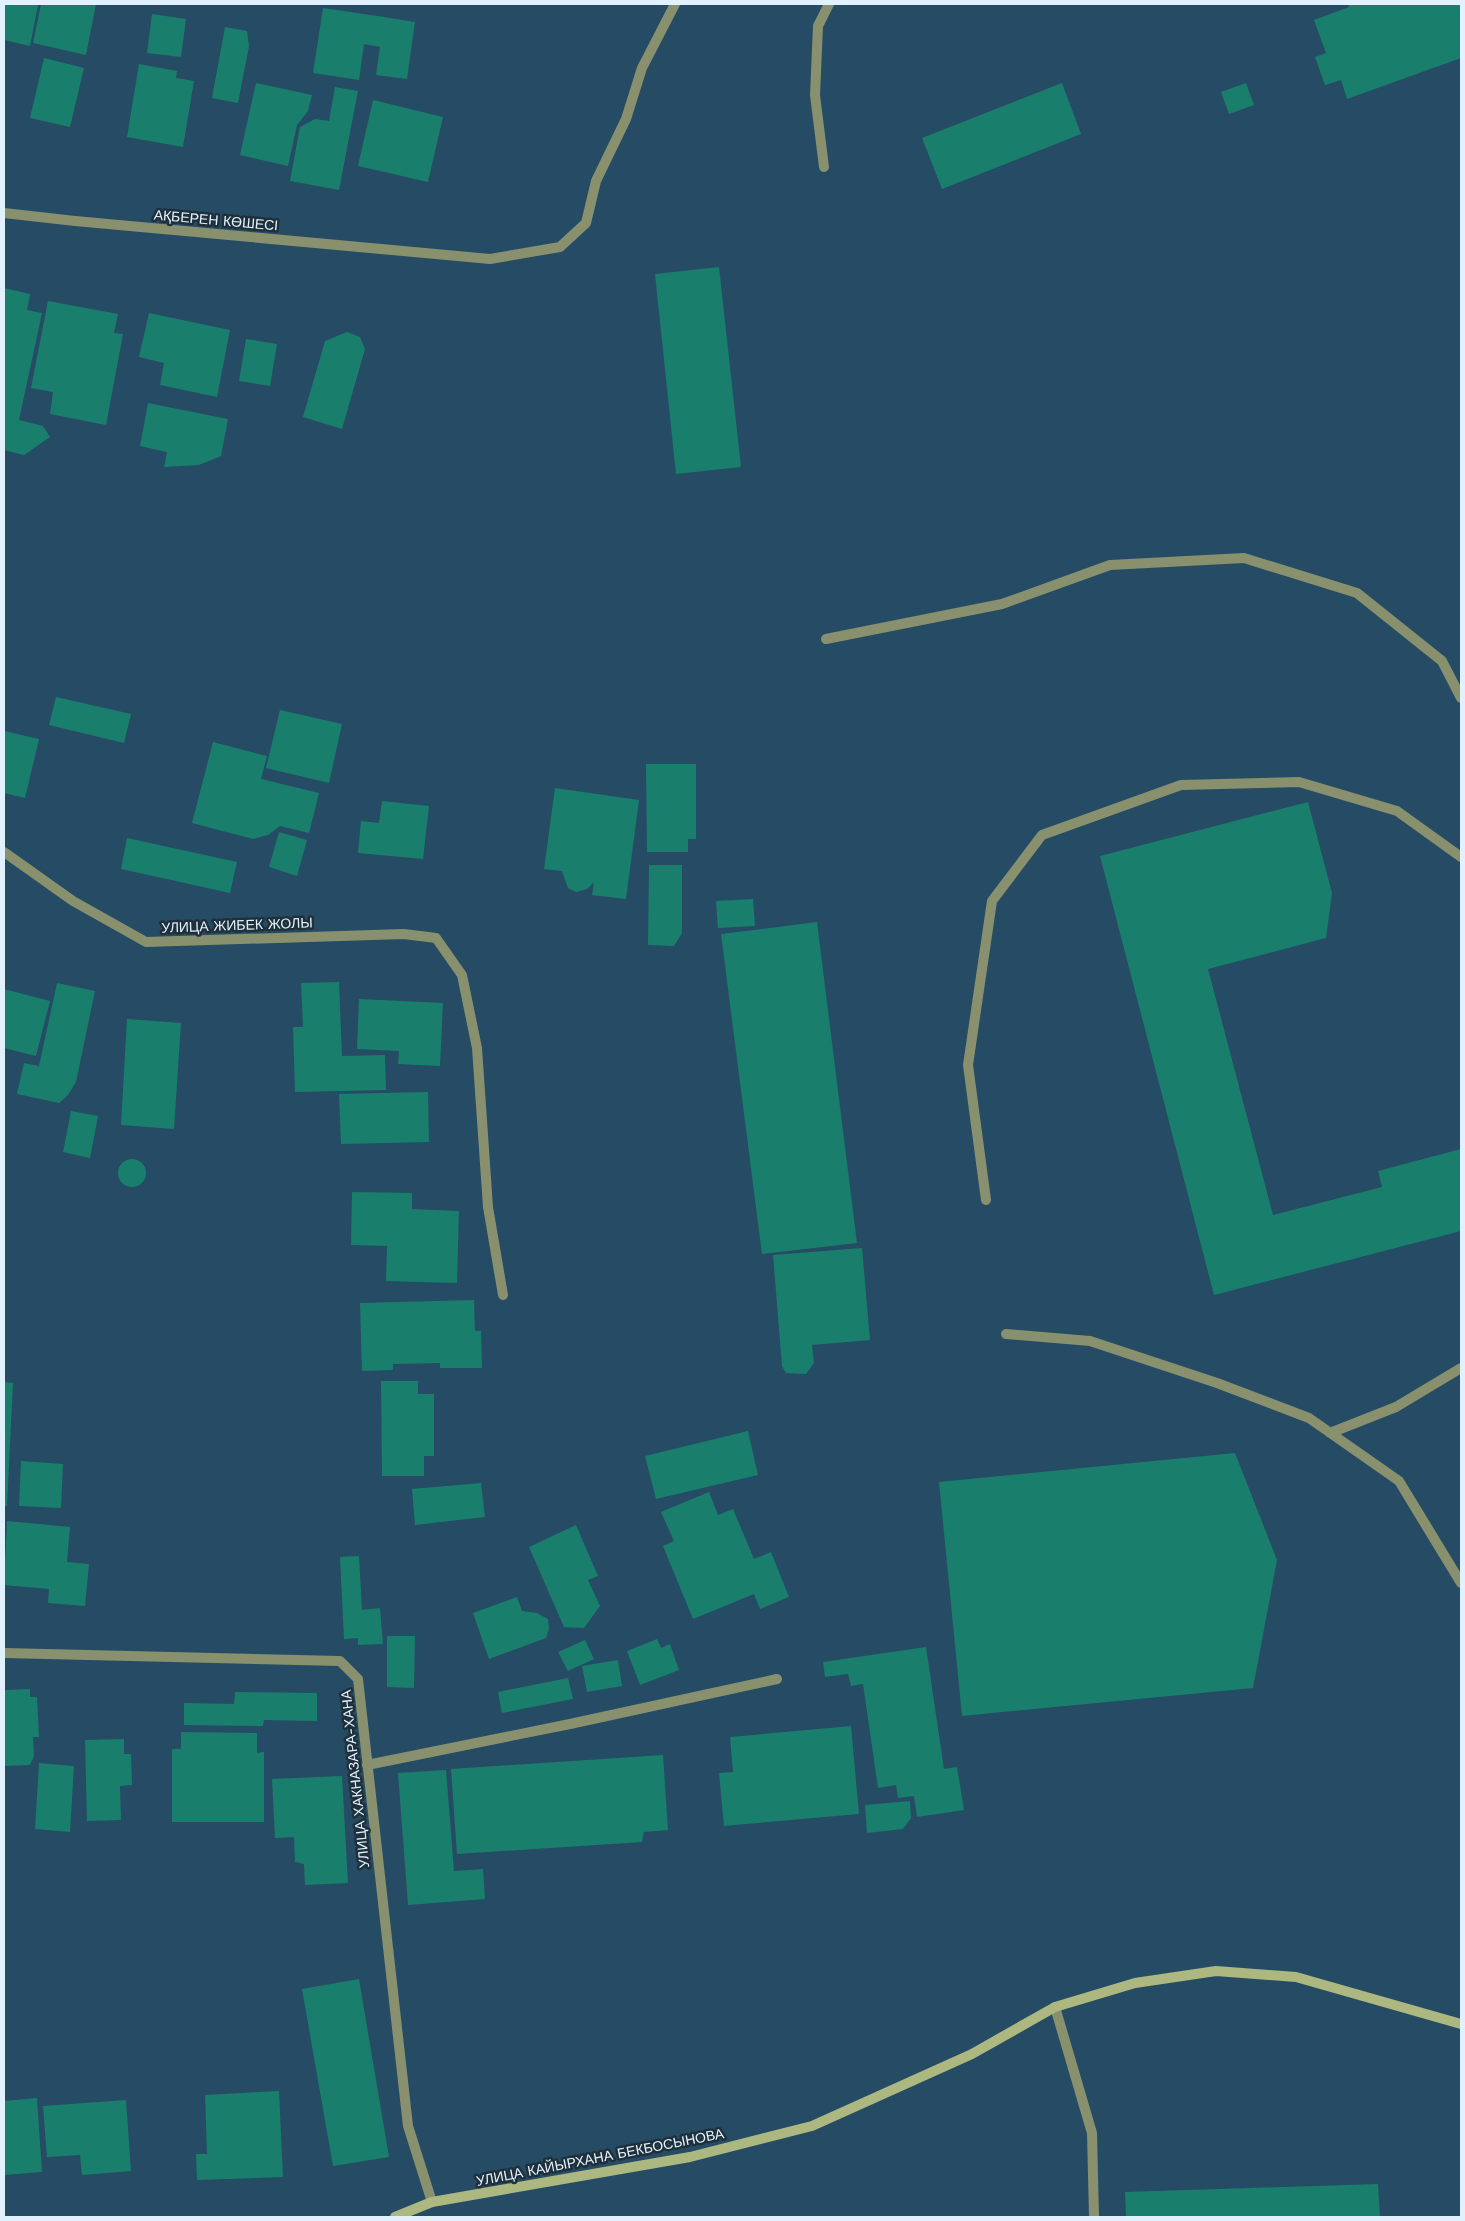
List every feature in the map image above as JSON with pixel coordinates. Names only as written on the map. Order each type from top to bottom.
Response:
[{"type":"street","name":"АҚБЕРЕН КӨШЕСІ","points":[[4,213],[490,259],[560,247],[586,223],[596,181],[626,119],[642,68],[675,4]]},
{"type":"street","points":[[824,167],[815,95],[818,26],[829,4]]},
{"type":"street","points":[[826,639],[1002,604],[1110,565],[1244,558],[1358,593],[1442,661],[1461,698]]},
{"type":"street","points":[[986,1200],[968,1065],[992,901],[1042,836],[1181,785],[1299,782],[1397,811],[1461,856]]},
{"type":"street","name":"УЛИЦА ЖИБЕК ЖОЛЫ","points":[[4,852],[73,901],[146,942],[404,934],[436,938],[462,975],[477,1048],[488,1207],[503,1295]]},
{"type":"street","points":[[1006,1334],[1090,1341],[1217,1383],[1309,1418],[1399,1481],[1461,1583]]},
{"type":"street","points":[[1330,1433],[1396,1407],[1461,1368]]},
{"type":"street","name":"УЛИЦА ХАКНАЗАРА-ХАНА","points":[[4,1653],[340,1661],[358,1679],[408,2126],[432,2202]]},
{"type":"street","points":[[367,1765],[570,1724],[777,1679]]},
{"type":"street","name":"УЛИЦА КАЙЫРХАНА БЕКБОСЫНОВА","points":[[395,2217],[432,2202],[690,2157],[812,2126],[972,2054],[1055,2007],[1135,1982],[1216,1971],[1296,1977],[1461,2024]]},
{"type":"street","points":[[1055,2007],[1092,2133],[1094,2217]]},
{"type":"building","points":[[4,4],[38,5],[30,46],[4,40]]},
{"type":"building","points":[[41,4],[96,4],[86,55],[33,43]]},
{"type":"building","points":[[1348,4],[1461,4],[1461,58],[1347,99],[1341,80],[1325,85],[1315,57],[1326,53],[1314,20],[1349,7]]},
{"type":"building","points":[[323,8],[415,22],[407,79],[376,75],[380,47],[364,44],[359,80],[313,73]]},
{"type":"building","points":[[152,14],[186,19],[181,57],[147,53]]},
{"type":"building","points":[[225,27],[247,31],[249,46],[238,103],[212,98]]},
{"type":"building","points":[[44,58],[84,68],[70,127],[30,118]]},
{"type":"building","points":[[139,64],[177,71],[176,78],[194,81],[183,147],[127,137]]},
{"type":"building","points":[[256,83],[312,95],[308,111],[297,125],[288,166],[240,155]]},
{"type":"building","points":[[1062,83],[1081,134],[942,189],[922,138]]},
{"type":"building","points":[[1246,83],[1254,105],[1229,114],[1221,92]]},
{"type":"building","points":[[335,87],[358,91],[339,190],[290,181],[300,127],[315,119],[329,121]]},
{"type":"building","points":[[373,100],[443,117],[428,182],[358,166]]},
{"type":"building","points":[[719,267],[741,467],[676,474],[655,274]]},
{"type":"building","points":[[4,288],[30,294],[27,310],[42,313],[19,420],[43,426],[50,437],[24,455],[4,450]]},
{"type":"building","points":[[48,301],[118,314],[114,333],[123,334],[106,425],[50,414],[53,392],[31,388]]},
{"type":"building","points":[[149,313],[230,330],[217,397],[160,385],[164,363],[139,357]]},
{"type":"building","points":[[347,332],[360,337],[365,349],[342,429],[303,417],[325,341]]},
{"type":"building","points":[[246,339],[277,344],[270,386],[239,381]]},
{"type":"building","points":[[148,403],[228,419],[221,456],[199,465],[164,467],[167,452],[140,446]]},
{"type":"building","points":[[56,697],[131,714],[124,743],[49,725]]},
{"type":"building","points":[[280,710],[342,724],[329,783],[266,768]]},
{"type":"building","points":[[4,731],[39,739],[25,798],[4,793]]},
{"type":"building","points":[[213,742],[267,756],[261,779],[319,793],[309,833],[280,826],[268,835],[253,839],[192,823]]},
{"type":"building","points":[[646,764],[696,764],[696,839],[688,839],[688,852],[647,852]]},
{"type":"building","points":[[555,788],[639,800],[626,899],[592,895],[594,882],[587,889],[576,892],[568,888],[562,871],[544,869]]},
{"type":"building","points":[[382,801],[429,806],[423,859],[358,853],[361,821],[379,823]]},
{"type":"building","points":[[1308,802],[1332,893],[1326,938],[1208,969],[1273,1215],[1382,1187],[1378,1171],[1461,1149],[1461,1231],[1214,1295],[1100,856]]},
{"type":"building","points":[[279,832],[307,840],[297,876],[269,867]]},
{"type":"building","points":[[127,838],[237,862],[230,893],[121,869]]},
{"type":"building","points":[[649,865],[682,865],[682,933],[674,946],[648,945]]},
{"type":"building","points":[[753,899],[755,926],[718,928],[716,901]]},
{"type":"building","points":[[817,922],[857,1243],[762,1254],[721,934]]},
{"type":"building","points":[[339,982],[342,1056],[385,1055],[386,1090],[295,1092],[293,1027],[303,1027],[301,983]]},
{"type":"building","points":[[57,983],[95,991],[76,1082],[68,1095],[59,1103],[17,1094],[24,1063],[39,1066]]},
{"type":"building","points":[[4,989],[50,1001],[36,1056],[4,1048]]},
{"type":"building","points":[[359,999],[443,1003],[440,1066],[398,1064],[399,1051],[357,1049]]},
{"type":"building","points":[[127,1019],[181,1023],[174,1129],[121,1125]]},
{"type":"building","points":[[428,1092],[429,1142],[341,1144],[339,1094]]},
{"type":"building","points":[[71,1111],[98,1116],[90,1158],[63,1152]]},
{"type":"building","points":[[132,1159],[142,1163],[146,1173],[142,1183],[132,1187],[122,1183],[118,1173],[122,1163]]},
{"type":"building","points":[[352,1192],[412,1193],[412,1209],[459,1211],[457,1283],[386,1281],[387,1246],[351,1245]]},
{"type":"building","points":[[862,1248],[870,1340],[812,1345],[814,1363],[806,1374],[786,1373],[782,1366],[773,1255]]},
{"type":"building","points":[[474,1300],[475,1331],[481,1331],[482,1368],[440,1368],[440,1363],[393,1364],[393,1370],[362,1371],[360,1303]]},
{"type":"building","points":[[381,1381],[418,1381],[418,1394],[434,1394],[434,1456],[424,1456],[424,1476],[382,1476]]},
{"type":"building","points":[[4,1382],[13,1383],[7,1506],[4,1506]]},
{"type":"building","points":[[748,1431],[758,1475],[656,1499],[645,1456]]},
{"type":"building","points":[[1235,1453],[1277,1560],[1253,1688],[962,1716],[939,1482]]},
{"type":"building","points":[[21,1461],[63,1464],[61,1508],[19,1506]]},
{"type":"building","points":[[481,1483],[485,1517],[415,1525],[412,1489]]},
{"type":"building","points":[[709,1492],[718,1515],[733,1509],[754,1559],[771,1552],[789,1597],[760,1609],[754,1594],[693,1619],[663,1546],[674,1541],[661,1512]]},
{"type":"building","points":[[7,1521],[70,1527],[67,1562],[89,1564],[85,1606],[48,1603],[49,1589],[4,1585]]},
{"type":"building","points":[[576,1525],[598,1576],[588,1580],[600,1606],[584,1628],[564,1627],[529,1547]]},
{"type":"building","points":[[359,1556],[362,1610],[380,1608],[383,1644],[358,1645],[358,1638],[344,1639],[340,1557]]},
{"type":"building","points":[[517,1597],[522,1611],[537,1613],[548,1619],[549,1629],[546,1638],[489,1659],[473,1613]]},
{"type":"building","points":[[387,1636],[415,1636],[414,1688],[387,1687]]},
{"type":"building","points":[[657,1639],[661,1648],[670,1644],[679,1670],[640,1685],[627,1651]]},
{"type":"building","points":[[585,1640],[594,1659],[568,1671],[558,1652]]},
{"type":"building","points":[[926,1647],[944,1769],[957,1767],[964,1810],[917,1817],[914,1796],[898,1798],[896,1785],[878,1788],[863,1684],[851,1686],[848,1674],[825,1677],[823,1662]]},
{"type":"building","points":[[618,1660],[622,1686],[587,1692],[582,1666]]},
{"type":"building","points":[[568,1678],[573,1699],[502,1713],[498,1692]]},
{"type":"building","points":[[30,1689],[30,1697],[37,1697],[39,1737],[33,1737],[34,1756],[30,1765],[4,1766],[4,1690]]},
{"type":"building","points":[[235,1692],[317,1693],[317,1721],[264,1720],[263,1726],[184,1725],[184,1703],[234,1704]]},
{"type":"building","points":[[851,1726],[859,1814],[724,1826],[719,1773],[733,1772],[730,1737]]},
{"type":"building","points":[[181,1732],[257,1733],[257,1753],[264,1752],[264,1822],[172,1822],[172,1749],[181,1749]]},
{"type":"building","points":[[124,1739],[124,1754],[131,1754],[132,1785],[120,1786],[121,1820],[87,1821],[85,1740]]},
{"type":"building","points":[[663,1755],[668,1830],[644,1832],[642,1842],[457,1854],[451,1769]]},
{"type":"building","points":[[39,1763],[74,1766],[70,1832],[35,1829]]},
{"type":"building","points":[[446,1770],[454,1871],[483,1869],[485,1899],[408,1905],[398,1773]]},
{"type":"building","points":[[342,1776],[348,1883],[305,1885],[304,1864],[295,1862],[294,1837],[275,1838],[272,1779]]},
{"type":"building","points":[[910,1801],[911,1818],[903,1829],[867,1833],[865,1805]]},
{"type":"building","points":[[359,1979],[389,2157],[333,2166],[302,1989]]},
{"type":"building","points":[[279,2091],[283,2177],[197,2180],[196,2154],[207,2154],[205,2095]]},
{"type":"building","points":[[37,2098],[42,2172],[4,2175],[4,2101]]},
{"type":"building","points":[[126,2100],[131,2171],[82,2175],[80,2155],[47,2157],[43,2106]]},
{"type":"building","points":[[1378,2184],[1380,2217],[1126,2217],[1125,2192]]}]
